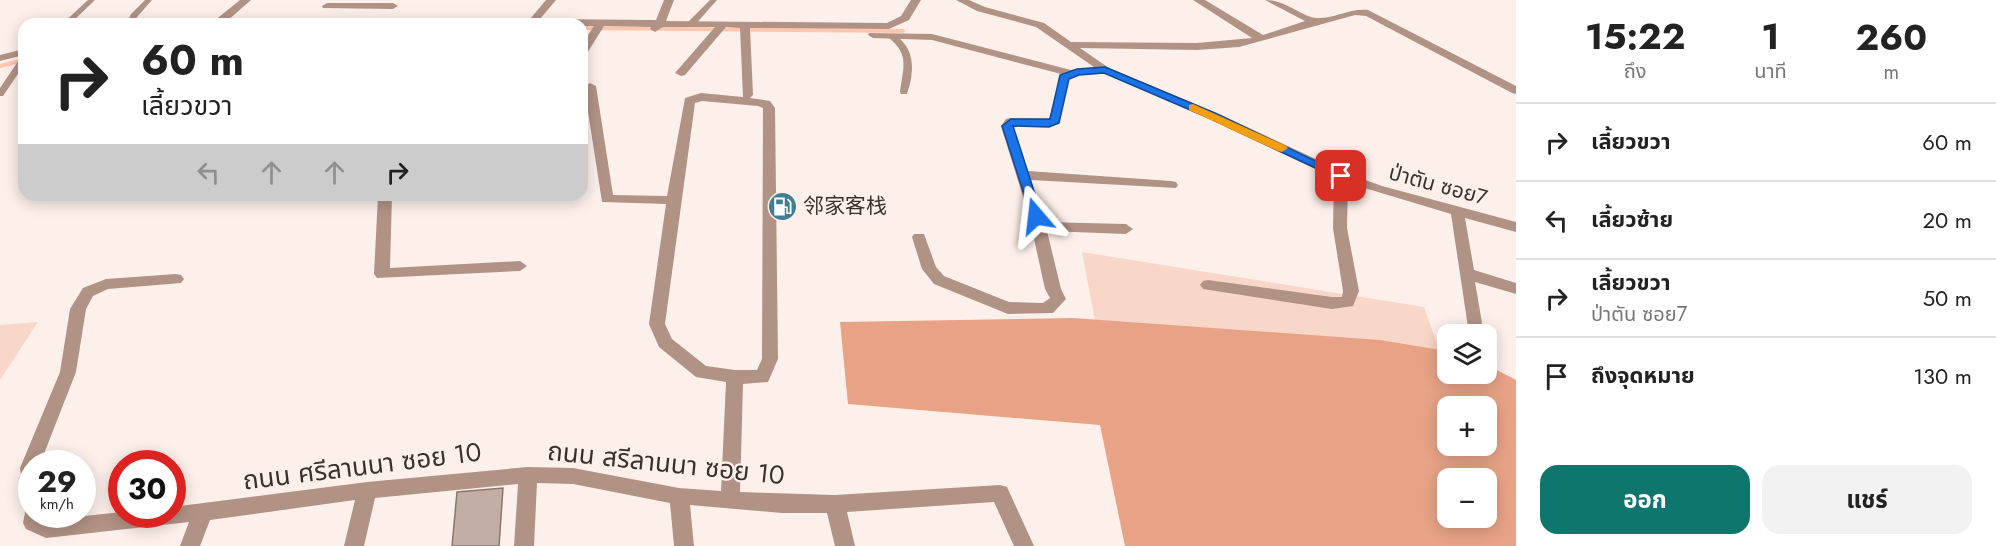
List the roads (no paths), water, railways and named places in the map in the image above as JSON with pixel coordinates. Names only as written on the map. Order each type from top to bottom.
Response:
[{"type":"street","points":[[224,18],[246,0]]},
{"type":"street","points":[[535,18],[550,0]]},
{"type":"street","points":[[656,27],[669,0]]},
{"type":"street","points":[[891,31],[905,18],[916,0]]},
{"type":"street","name":"ป่าตัน ซอย7","points":[[961,0],[981,9],[1040,25],[1105,70],[1213,116],[1341,176],[1377,189],[1516,227]]},
{"type":"street","points":[[1198,0],[1260,38]]},
{"type":"street","points":[[1270,0],[1314,22]]},
{"type":"street","points":[[1069,45],[1099,43],[1204,46],[1240,44],[1357,11],[1372,0]]},
{"type":"street","points":[[316,18],[324,3],[393,6],[404,1]]},
{"type":"street","points":[[386,18],[393,6]]},
{"type":"street","points":[[1357,11],[1373,15],[1516,91]]},
{"type":"street","points":[[656,27],[691,24],[720,28]]},
{"type":"street","points":[[588,26],[891,31],[932,37],[1069,73],[1105,70]]},
{"type":"street","points":[[588,29],[598,27]]},
{"type":"street","points":[[588,43],[598,27]]},
{"type":"street","points":[[681,73],[720,28]]},
{"type":"street","points":[[744,29],[747,95]]},
{"type":"street","points":[[0,58],[18,54]]},
{"type":"street","points":[[919,237],[929,269],[939,280],[1008,308],[1047,309],[1058,299],[1053,289],[1024,175],[1007,126],[1011,122],[1049,123],[1055,121],[1064,77],[1069,73]]},
{"type":"street","points":[[590,86],[607,199],[673,200]]},
{"type":"street","points":[[701,97],[766,104],[769,108],[770,359],[762,377],[735,377],[702,372],[665,343],[657,324],[689,101],[701,97]]},
{"type":"street","points":[[1024,175],[1172,185]]},
{"type":"street","points":[[1208,285],[1332,303],[1348,302],[1351,291],[1340,228],[1341,176]]},
{"type":"street","points":[[385,201],[382,274],[520,266]]},
{"type":"street","points":[[1457,210],[1474,323]]},
{"type":"street","points":[[1038,226],[1126,229]]},
{"type":"street","points":[[1468,274],[1516,289]]},
{"type":"street","points":[[36,450],[68,372],[78,309],[88,292],[106,284],[176,279]]},
{"type":"street","points":[[730,500],[735,377]]},
{"type":"street","points":[[524,546],[528,475]]},
{"type":"street","name":"ถนน สรีลานนา ซอย 10","points":[[528,475],[573,476],[679,496],[782,504],[834,504]]},
{"type":"street","name":"ถนน ศรีลานนา ซอย 10","points":[[96,524],[367,490],[528,475]]},
{"type":"street","points":[[354,546],[367,490]]},
{"type":"street","points":[[845,546],[834,504],[1000,493],[1024,546]]},
{"type":"street","points":[[679,496],[684,546]]},
{"type":"street","points":[[190,546],[203,512]]},
{"type":"lane","points":[[72,18],[92,0]]},
{"type":"lane","points":[[133,18],[149,0]]},
{"type":"lane","points":[[691,24],[714,0]]},
{"type":"lane","points":[[891,31],[904,45],[908,55],[904,92]]},
{"type":"lane","points":[[0,94],[18,68]]},
{"type":"waterway","points":[[588,28],[903,31]]},
{"type":"waterway","points":[[0,66],[18,62]]},
{"type":"place","name":"邻家客栈","points":[[782,206]]}]
